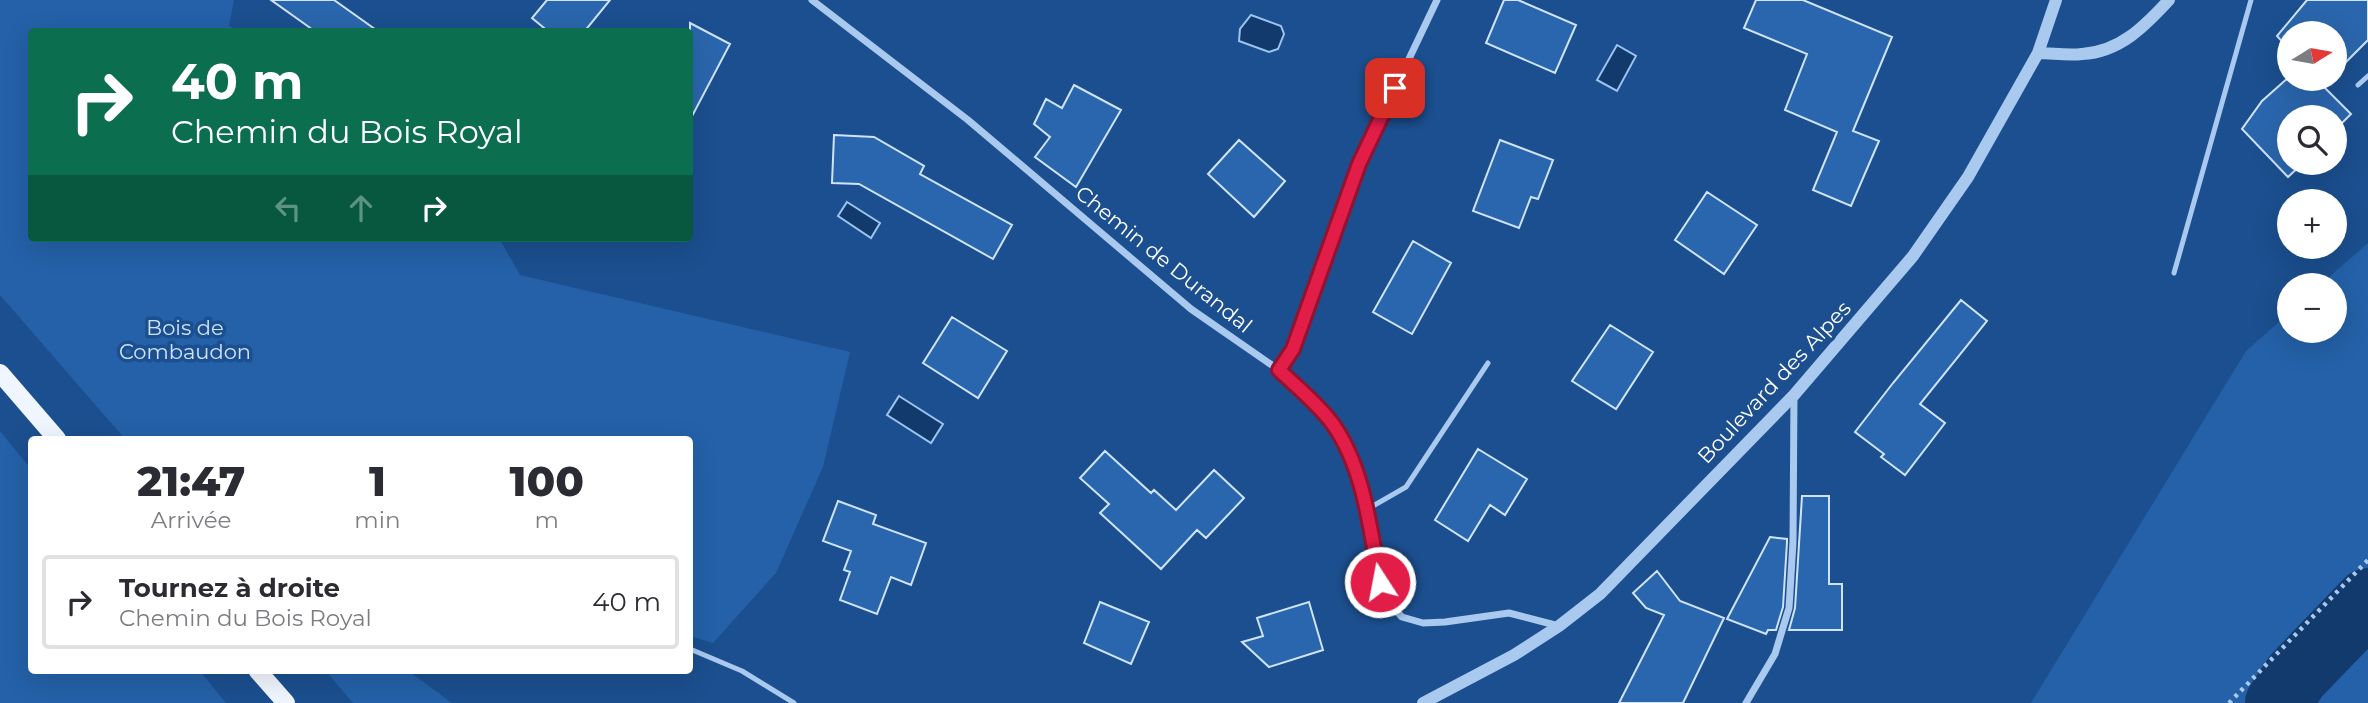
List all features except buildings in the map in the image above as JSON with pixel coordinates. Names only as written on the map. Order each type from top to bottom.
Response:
[{"type":"main road","points":[[0,373],[54,436]]},
{"type":"main road","points":[[261,674],[286,703]]},
{"type":"street","name":"Chemin de Durandal","points":[[812,0],[968,120],[1191,309],[1279,370],[1332,423],[1353,463],[1366,510],[1380,582],[1389,603],[1402,617],[1423,622],[1445,622],[1509,613],[1559,626]]},
{"type":"street","points":[[1279,370],[1293,349],[1359,164],[1437,0]]},
{"type":"street","name":"Boulevard des Alpes","points":[[1423,703],[1514,655],[1559,626],[1600,594],[1794,395],[1913,256],[1968,177],[2038,53],[2056,0]]},
{"type":"street","points":[[2038,53],[2082,54],[2123,43],[2138,32],[2169,0]]},
{"type":"street","points":[[1746,703],[1775,654],[1789,608],[1793,542],[1794,395]]},
{"type":"lane","points":[[2174,274],[2251,0]]},
{"type":"lane","points":[[2358,85],[2368,76]]},
{"type":"lane","points":[[1366,510],[1406,487],[1488,363]]},
{"type":"lane","points":[[693,650],[742,671],[794,703]]},
{"type":"path","points":[[2229,703],[2368,560]]},
{"type":"green space","name":"Bois de Combaudon","points":[[0,0],[234,0],[229,26],[233,28],[28,28],[28,242],[501,242],[520,275],[850,352],[823,467],[776,573],[713,643],[693,637],[693,436],[122,436],[0,295]]},
{"type":"green space","points":[[2368,243],[2368,703],[2031,703],[2246,351],[2277,324],[2277,343],[2347,343],[2347,273],[2334,273]]},
{"type":"green space","points":[[0,431],[28,465],[28,674],[202,674],[226,703],[0,703]]},
{"type":"green space","points":[[328,674],[412,674],[452,703],[353,703]]},
{"type":"shaded area","points":[[1251,15],[1281,26],[1284,34],[1278,49],[1269,52],[1239,41],[1240,29]]},
{"type":"shaded area","points":[[1617,45],[1636,56],[1617,91],[1597,80]]},
{"type":"shaded area","points":[[847,202],[880,223],[871,238],[838,216]]},
{"type":"shaded area","points":[[899,396],[943,424],[931,443],[887,415]]},
{"type":"waterway","points":[[2278,703],[2296,676],[2368,601]]},
{"type":"route","points":[[1380,582],[1366,510],[1353,463],[1332,423],[1279,370],[1293,349],[1359,164],[1395,88]]}]
